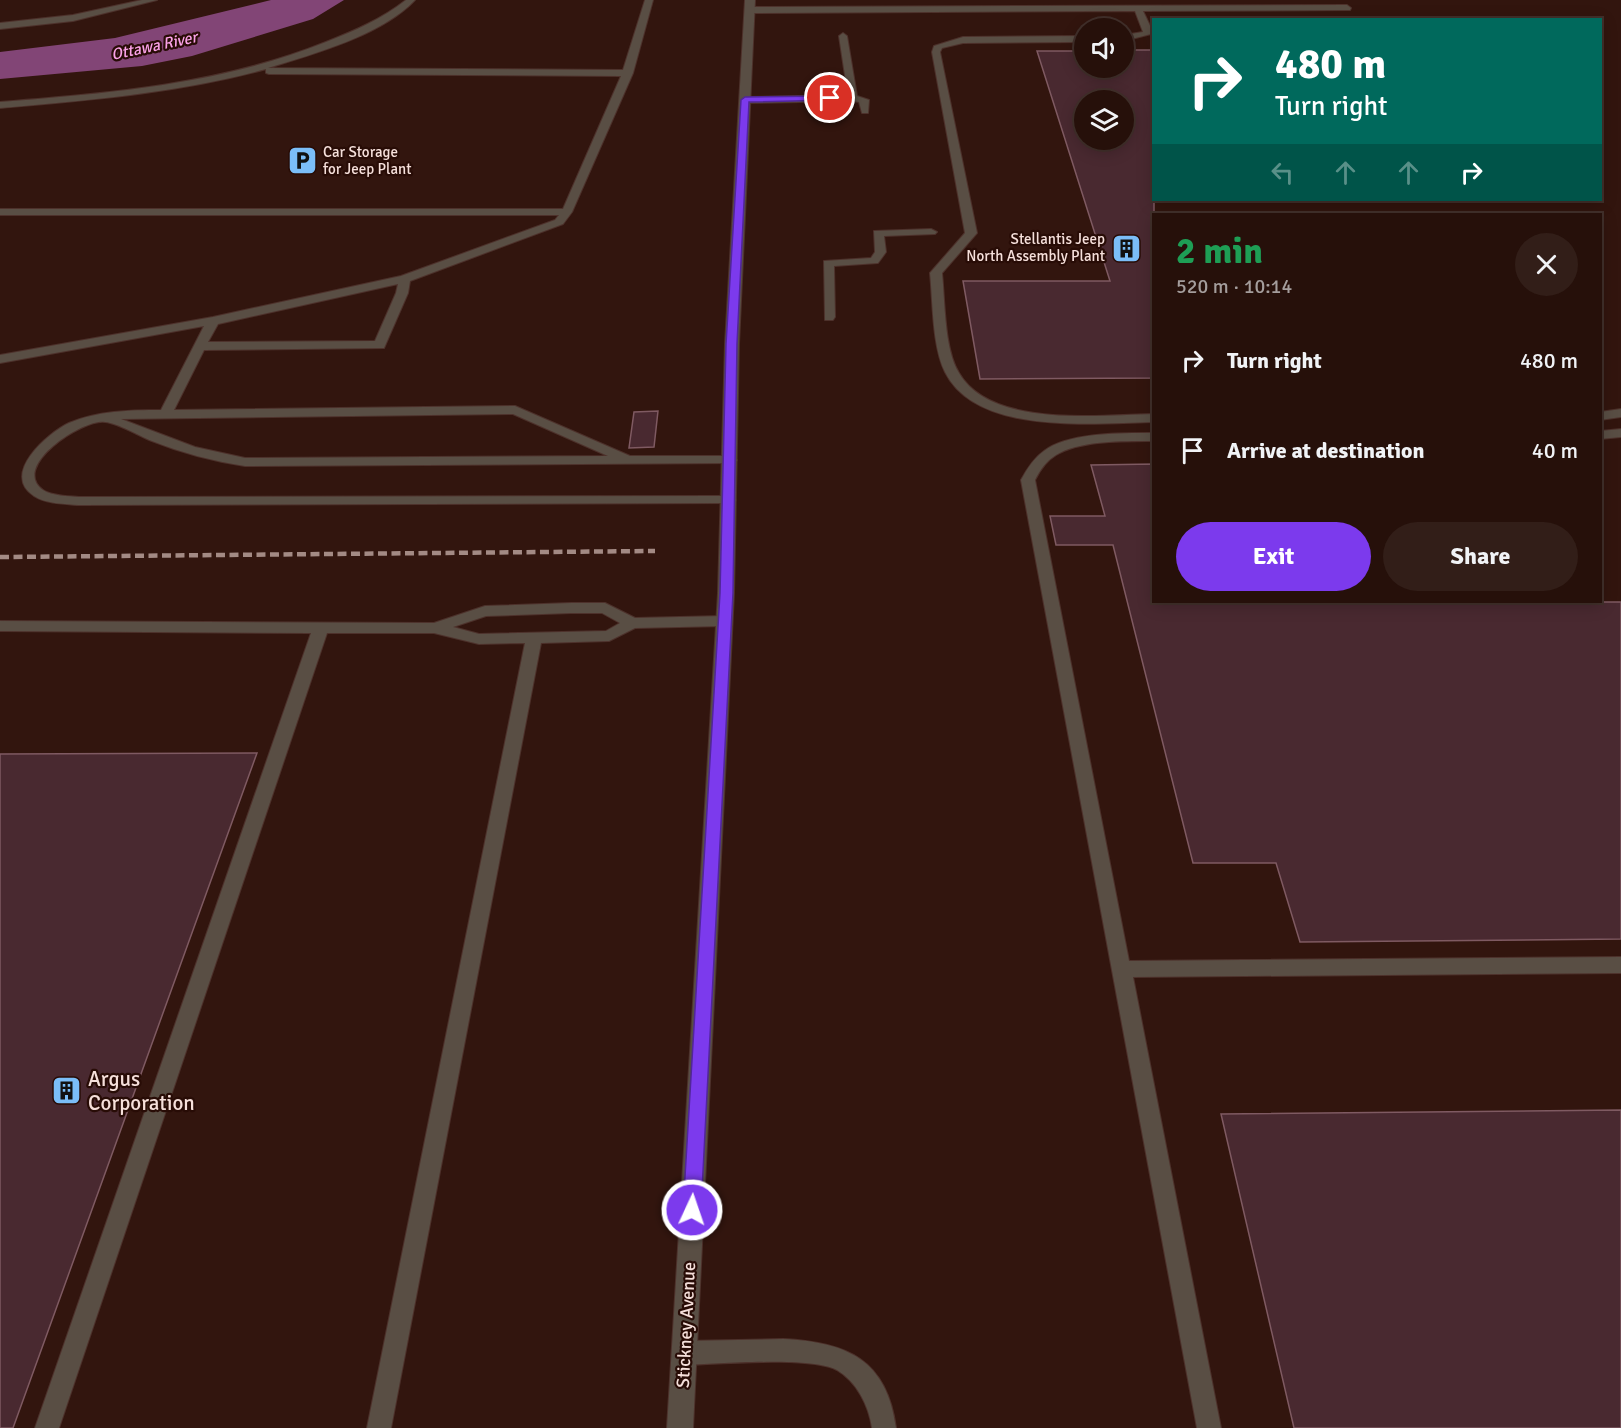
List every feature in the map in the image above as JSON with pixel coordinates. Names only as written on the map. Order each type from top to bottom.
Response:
[{"type":"street","name":"Stickney Avenue","points":[[681,1428],[724,621],[732,344],[750,5]]},
{"type":"lane","points":[[0,26],[73,18],[153,0]]},
{"type":"lane","points":[[0,105],[107,96],[208,81],[256,71],[318,50],[380,22],[411,0]]},
{"type":"lane","points":[[0,359],[213,321],[404,279],[559,222],[567,212],[628,73],[649,0]]},
{"type":"lane","points":[[1241,0],[1247,9]]},
{"type":"lane","points":[[750,5],[1138,9],[1347,8]]},
{"type":"lane","points":[[1134,36],[1147,34],[1149,30],[1138,9]]},
{"type":"lane","points":[[843,36],[853,98]]},
{"type":"lane","points":[[1074,39],[963,40],[938,46],[936,52],[971,233],[936,273],[947,357],[952,373],[962,388],[978,400],[999,410],[1022,416],[1152,418]]},
{"type":"lane","points":[[256,71],[628,73]]},
{"type":"lane","points":[[745,100],[853,98],[864,100],[865,111]]},
{"type":"lane","points":[[0,212],[567,212]]},
{"type":"lane","points":[[829,317],[828,263],[874,261],[880,257],[881,252],[878,233],[931,232]]},
{"type":"lane","points":[[200,346],[380,345],[402,293],[404,279]]},
{"type":"lane","points":[[166,412],[213,321]]},
{"type":"lane","points":[[628,460],[515,410],[166,412],[105,417],[74,426],[47,442],[34,459],[29,473],[30,483],[38,493],[56,499],[79,501],[729,500]]},
{"type":"lane","points":[[1602,416],[1621,413]]},
{"type":"lane","points":[[105,417],[182,449],[211,458],[245,462],[730,460]]},
{"type":"lane","points":[[1602,435],[1621,433]]},
{"type":"lane","points":[[1152,437],[1127,436],[1089,441],[1052,451],[1036,465],[1028,480],[1209,1428]]},
{"type":"lane","points":[[434,628],[485,611],[571,608],[605,608],[632,623]]},
{"type":"lane","points":[[0,626],[434,628],[479,639],[609,636],[632,623],[724,621]]},
{"type":"lane","points":[[47,1428],[321,627]]},
{"type":"lane","points":[[379,1428],[534,638]]},
{"type":"lane","points":[[1120,969],[1621,965]]},
{"type":"lane","points":[[684,1353],[810,1352],[839,1359],[867,1381],[884,1416],[884,1428]]},
{"type":"water","name":"Ottawa River","points":[[271,0],[344,0],[313,19],[192,56],[142,66],[0,79],[0,52],[115,38]]},
{"type":"building","name":"Stellantis Jeep North Assembly Plant","points":[[1134,50],[1152,50],[1152,201],[1154,201],[1154,213],[1152,213],[1152,378],[980,379],[963,281],[1110,281],[1037,51],[1074,51],[1074,78],[1134,78]]},
{"type":"building","points":[[658,411],[654,447],[629,448],[634,412]]},
{"type":"building","points":[[1152,464],[1152,603],[1621,602],[1621,939],[1300,942],[1276,863],[1193,863],[1113,545],[1056,545],[1050,516],[1105,516],[1091,465]]},
{"type":"building","name":"Argus Corporation","points":[[257,753],[13,1428],[0,1428],[0,754]]},
{"type":"building","points":[[1621,1110],[1621,1428],[1294,1428],[1221,1114]]},
{"type":"railway","points":[[0,557],[655,551]]},
{"type":"place","name":"Car Storage for Jeep Plant","points":[[302,161]]},
{"type":"place","name":"Stellantis Jeep North Assembly Plant","points":[[1126,248]]},
{"type":"place","name":"Argus Corporation","points":[[67,1091]]},
{"type":"route","points":[[692,1210],[726,593],[732,344],[745,100],[830,98]]}]
